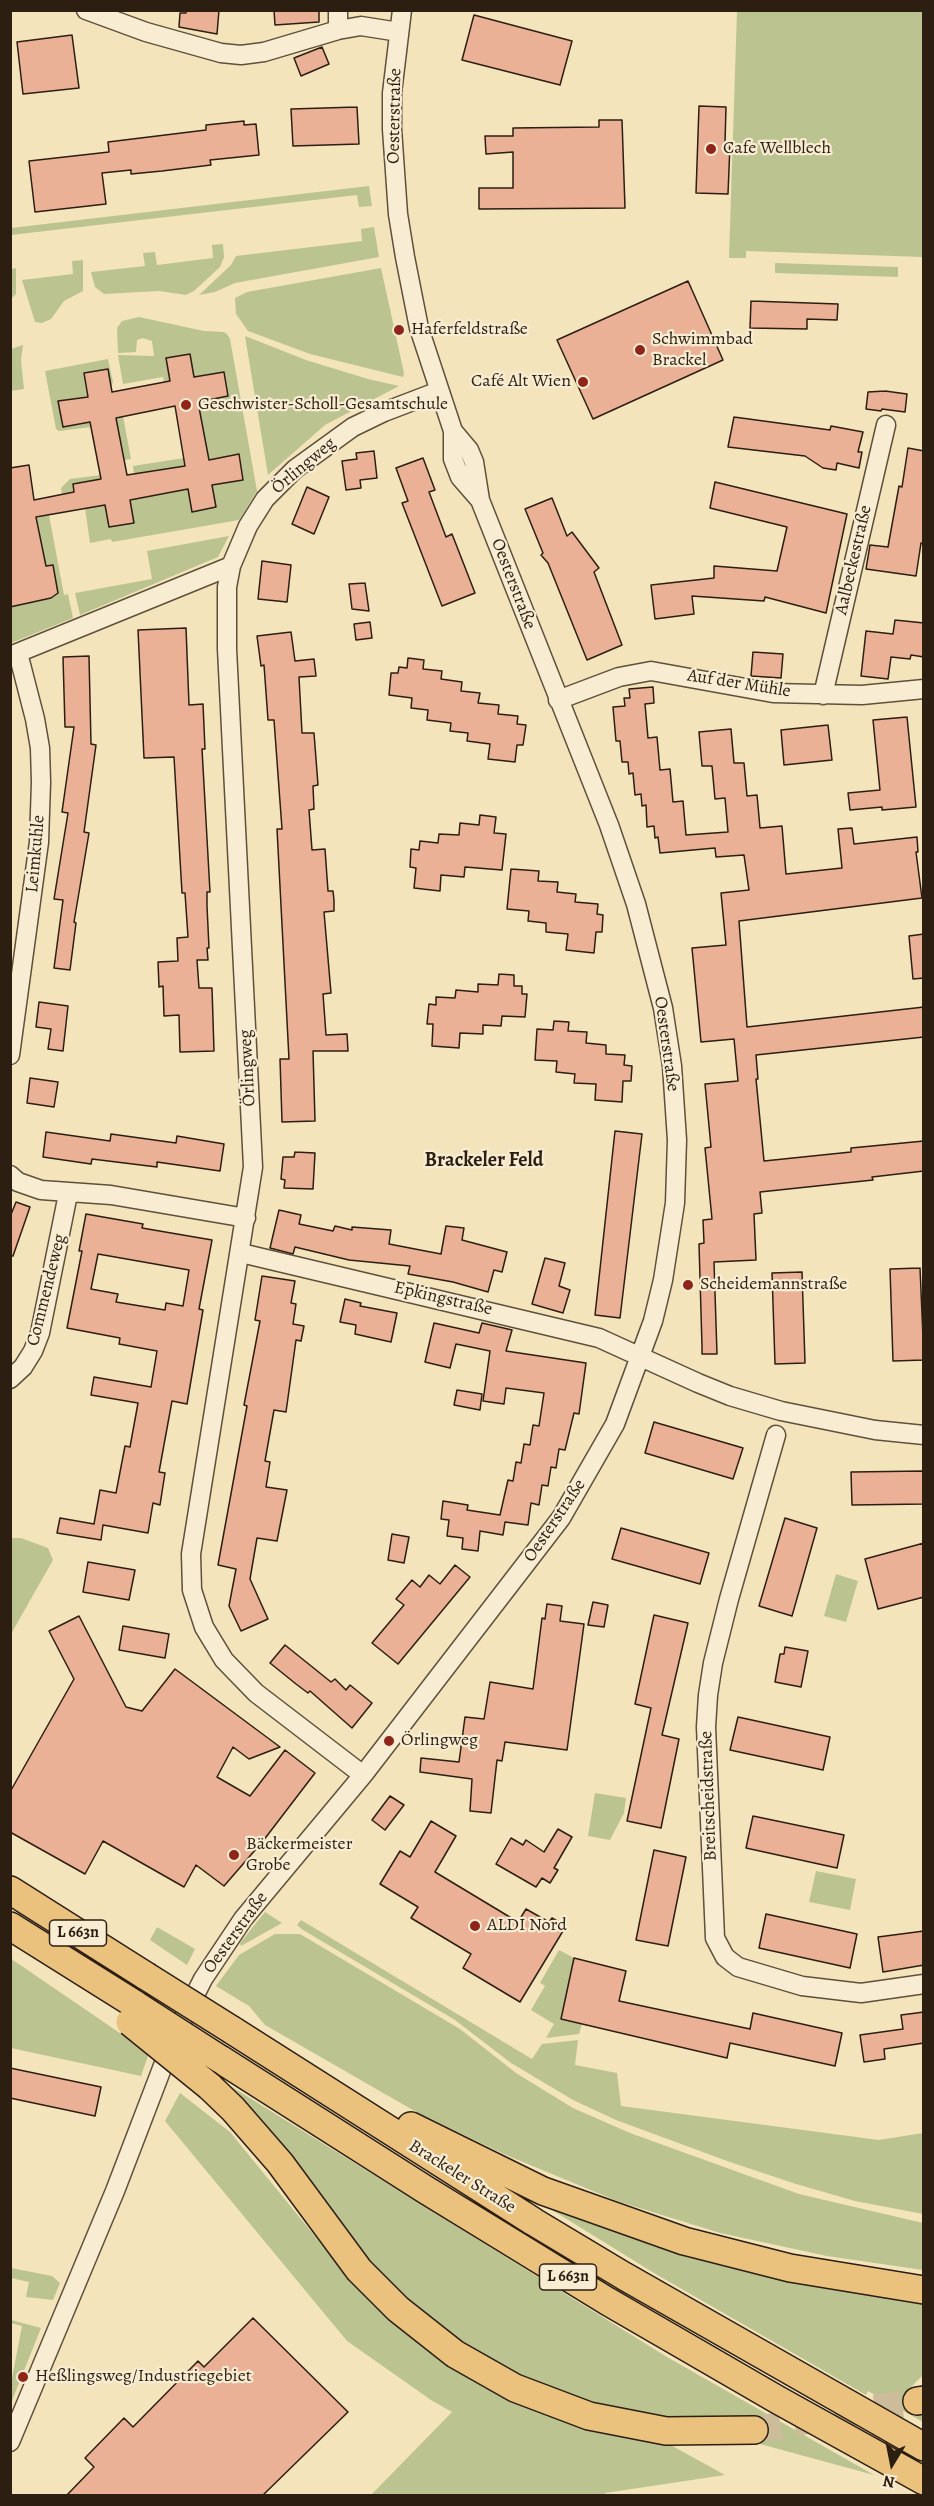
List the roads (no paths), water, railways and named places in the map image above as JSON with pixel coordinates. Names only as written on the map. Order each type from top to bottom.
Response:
[{"type":"highway","name":"Brackeler Straße","points":[[10,1890],[574,2246],[924,2447]]},
{"type":"highway","points":[[20,1932],[133,2013],[233,2109],[280,2163],[359,2270],[398,2309],[455,2354],[515,2388],[589,2416],[666,2432],[754,2430]]},
{"type":"highway","name":"Brackeler Straße","points":[[133,2013],[220,2059],[426,2190],[607,2301],[924,2481]]},
{"type":"highway","points":[[262,2050],[497,2170],[543,2191],[637,2226],[684,2241],[790,2268],[924,2290]]},
{"type":"street","points":[[86,10],[146,32],[221,54],[241,55],[264,52],[338,30],[361,26],[399,32]]},
{"type":"street","points":[[338,10],[338,30]]},
{"type":"street","name":"Oesterstraße","points":[[10,2442],[115,2191],[174,2037],[203,1979],[243,1919],[363,1775],[561,1518],[615,1424],[654,1321],[663,1280],[675,1203],[677,1140],[672,1066],[663,1008],[636,904],[609,825],[480,500],[474,462],[469,450],[453,431],[418,328],[398,214],[392,150],[392,93],[402,10]]},
{"type":"street","name":"Örlingweg","points":[[363,1775],[256,1693],[224,1660],[204,1627],[192,1590],[191,1554],[254,1167],[226,649],[227,588],[231,566],[248,526],[266,499],[296,469],[353,427],[384,412],[439,391]]},
{"type":"street","name":"Aalbeckestraße","points":[[823,695],[886,425]]},
{"type":"street","points":[[14,655],[231,566]]},
{"type":"street","name":"Leimkuhle","points":[[10,1055],[39,842],[40,793],[40,748],[14,655]]},
{"type":"street","name":"Auf der Mühle","points":[[558,700],[619,676],[651,671],[773,693],[862,695],[924,689]]},
{"type":"street","points":[[10,1175],[18,1182],[41,1190],[68,1194],[111,1195],[246,1218]]},
{"type":"street","name":"Commendeweg","points":[[10,1379],[23,1367],[40,1333],[68,1194]]},
{"type":"street","name":"Epkingstraße","points":[[241,1253],[489,1310],[599,1338],[641,1357]]},
{"type":"street","points":[[641,1357],[698,1383],[749,1402],[844,1425],[924,1435]]},
{"type":"street","name":"Breitscheidstraße","points":[[776,1435],[729,1599],[713,1663],[708,1695],[706,1727],[715,1938],[725,1957],[738,1967],[802,1986],[861,1993],[924,1984]]},
{"type":"tunnel","points":[[754,2430],[917,2401]]},
{"type":"place","name":"Cafe Wellblech","points":[[711,149]]},
{"type":"place","name":"Haferfeldstraße","points":[[399,330]]},
{"type":"place","name":"Schwimmbad Brackel","points":[[640,350]]},
{"type":"place","name":"Café Alt Wien","points":[[583,382]]},
{"type":"place","name":"Geschwister-Scholl-Gesamtschule","points":[[186,405]]},
{"type":"place","name":"Scheidemannstraße","points":[[688,1285]]},
{"type":"place","name":"Örlingweg","points":[[389,1741]]},
{"type":"place","name":"Bäckermeister Grobe","points":[[234,1855]]},
{"type":"place","name":"ALDI Nord","points":[[475,1926]]},
{"type":"place","name":"Heßlingsweg/Industriegebiet","points":[[23,2377]]},
{"type":"district","name":"Brackeler Feld","points":[[484,1161]]}]
